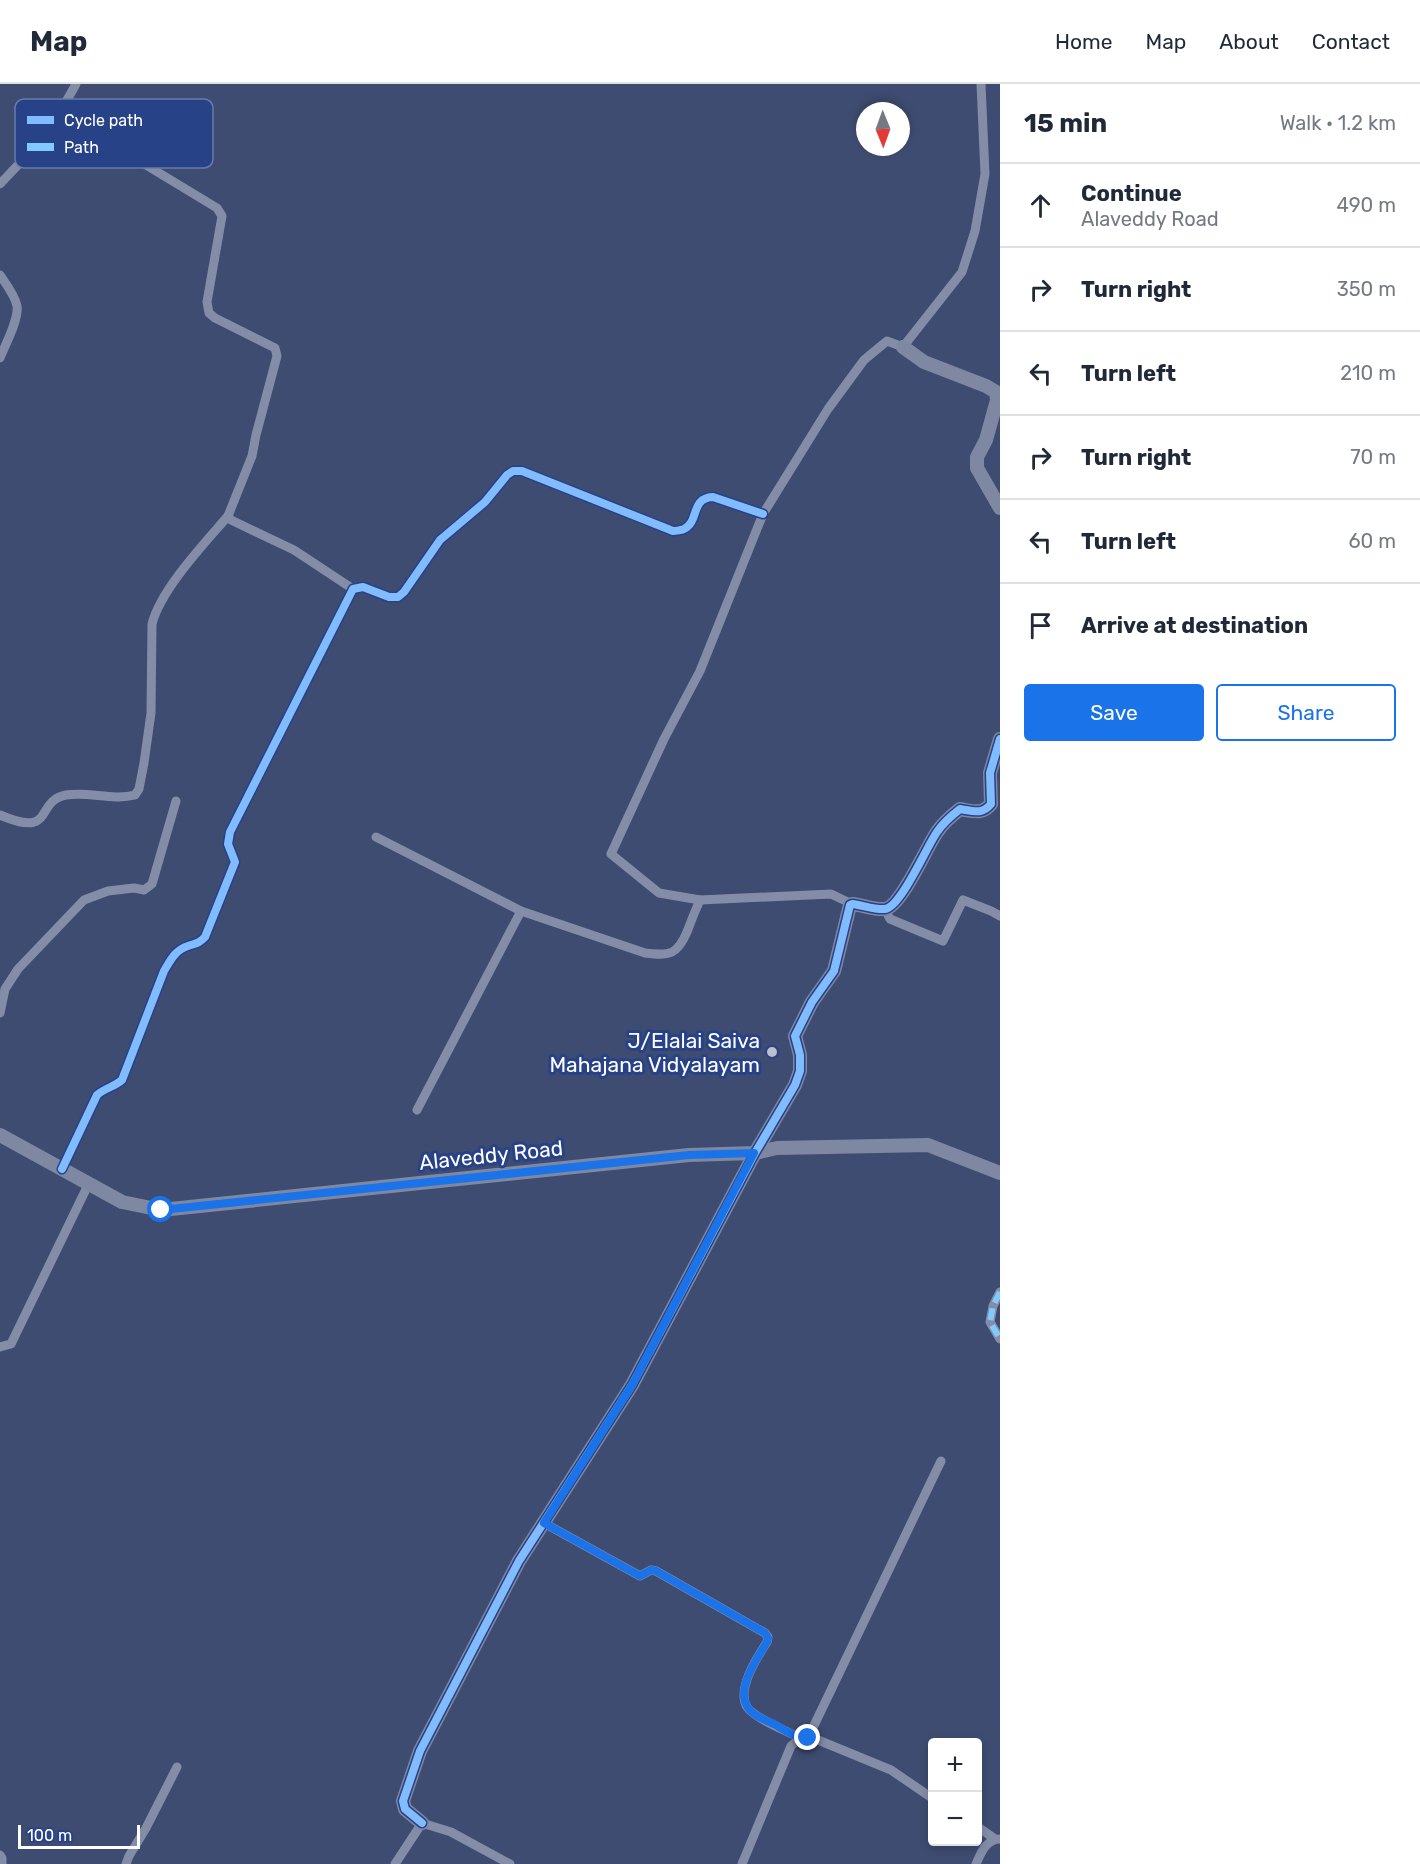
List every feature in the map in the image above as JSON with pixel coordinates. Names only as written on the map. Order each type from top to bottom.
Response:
[{"type":"street","points":[[68,99],[76,84]]},
{"type":"street","points":[[903,347],[962,272],[975,231],[985,174],[981,84]]},
{"type":"street","points":[[0,184],[15,168]]},
{"type":"street","points":[[0,815],[19,823],[30,824],[39,820],[54,800],[62,796],[125,798],[135,795],[139,789],[151,713],[152,624],[155,612],[184,568],[228,516],[252,456],[277,356],[275,348],[214,318],[209,313],[207,302],[222,216],[217,208],[151,168]]},
{"type":"street","points":[[0,275],[17,307],[12,328],[0,358]]},
{"type":"street","points":[[1000,507],[977,468],[977,457],[986,440],[997,400],[996,392],[924,362],[903,347],[887,341],[864,360],[828,409],[764,514],[700,671],[664,739],[610,854],[659,893],[700,900],[831,894],[852,904],[885,909],[892,907],[936,833],[950,817],[960,809],[980,812],[991,804],[990,773],[1000,740]]},
{"type":"street","points":[[228,516],[231,520],[294,550],[353,589],[363,587],[389,597],[398,597],[404,592],[440,540],[485,502],[507,474],[513,471],[522,471],[674,531],[683,530],[690,524],[700,501],[706,497],[713,497],[764,514]]},
{"type":"street","points":[[62,1169],[97,1095],[122,1080],[164,971],[172,956],[186,946],[198,944],[205,937],[235,862],[228,844],[231,832],[353,589]]},
{"type":"street","points":[[0,1013],[4,989],[18,969],[84,900],[108,891],[134,888],[144,890],[152,884],[176,801]]},
{"type":"street","points":[[376,837],[521,911],[645,953],[661,955],[673,952],[681,946],[700,900]]},
{"type":"street","points":[[885,909],[890,919],[943,941],[963,900],[1000,916]]},
{"type":"street","points":[[510,1864],[451,1832],[422,1823],[405,1809],[403,1801],[420,1751],[519,1561],[632,1385],[754,1153],[795,1085],[800,1071],[800,1055],[795,1035],[812,1002],[834,971],[852,904]]},
{"type":"street","points":[[417,1110],[521,911]]},
{"type":"street","name":"Alaveddy Road","points":[[0,1135],[123,1202],[161,1210],[689,1155],[754,1153],[777,1148],[928,1145],[1000,1173]]},
{"type":"street","points":[[0,1347],[11,1344],[89,1183]]},
{"type":"street","points":[[1000,1292],[993,1306],[990,1322],[1000,1339]]},
{"type":"street","points":[[742,1864],[792,1746],[804,1738],[941,1461]]},
{"type":"street","points":[[544,1523],[640,1576],[651,1570],[656,1571],[765,1633],[768,1638],[767,1642],[748,1672],[744,1697],[747,1707],[756,1715],[804,1738],[818,1740],[891,1770],[928,1794]]},
{"type":"street","points":[[126,1864],[177,1767]]},
{"type":"street","points":[[395,1864],[422,1823]]},
{"type":"street","points":[[982,1829],[998,1839]]},
{"type":"street","points":[[976,1864],[988,1842],[998,1839]]},
{"type":"street","points":[[0,1855],[2,1864]]},
{"type":"marked path","points":[[1000,1292],[993,1306],[990,1322],[1000,1339]]},
{"type":"cycle path","points":[[62,1169],[97,1095],[122,1080],[168,963],[180,950],[205,937],[235,862],[228,844],[230,832],[353,589],[363,587],[389,597],[398,597],[404,592],[440,540],[485,502],[513,471],[522,471],[673,531],[689,525],[698,505],[706,498],[713,497],[763,514]]},
{"type":"cycle path","points":[[422,1823],[405,1809],[403,1801],[420,1751],[519,1561],[632,1385],[755,1153],[795,1085],[800,1071],[800,1055],[795,1036],[812,1002],[834,971],[850,905],[881,909],[891,906],[906,887],[939,829],[960,809],[981,811],[991,804],[990,773],[1000,739]]},
{"type":"place","name":"J/Elalai Saiva Mahajana Vidyalayam","points":[[772,1052]]},
{"type":"route","points":[[161,1210],[689,1155],[754,1153],[632,1385],[544,1523],[640,1576],[651,1570],[656,1571],[765,1633],[768,1638],[767,1642],[748,1672],[744,1697],[747,1707],[756,1715],[800,1738],[808,1738]]}]
